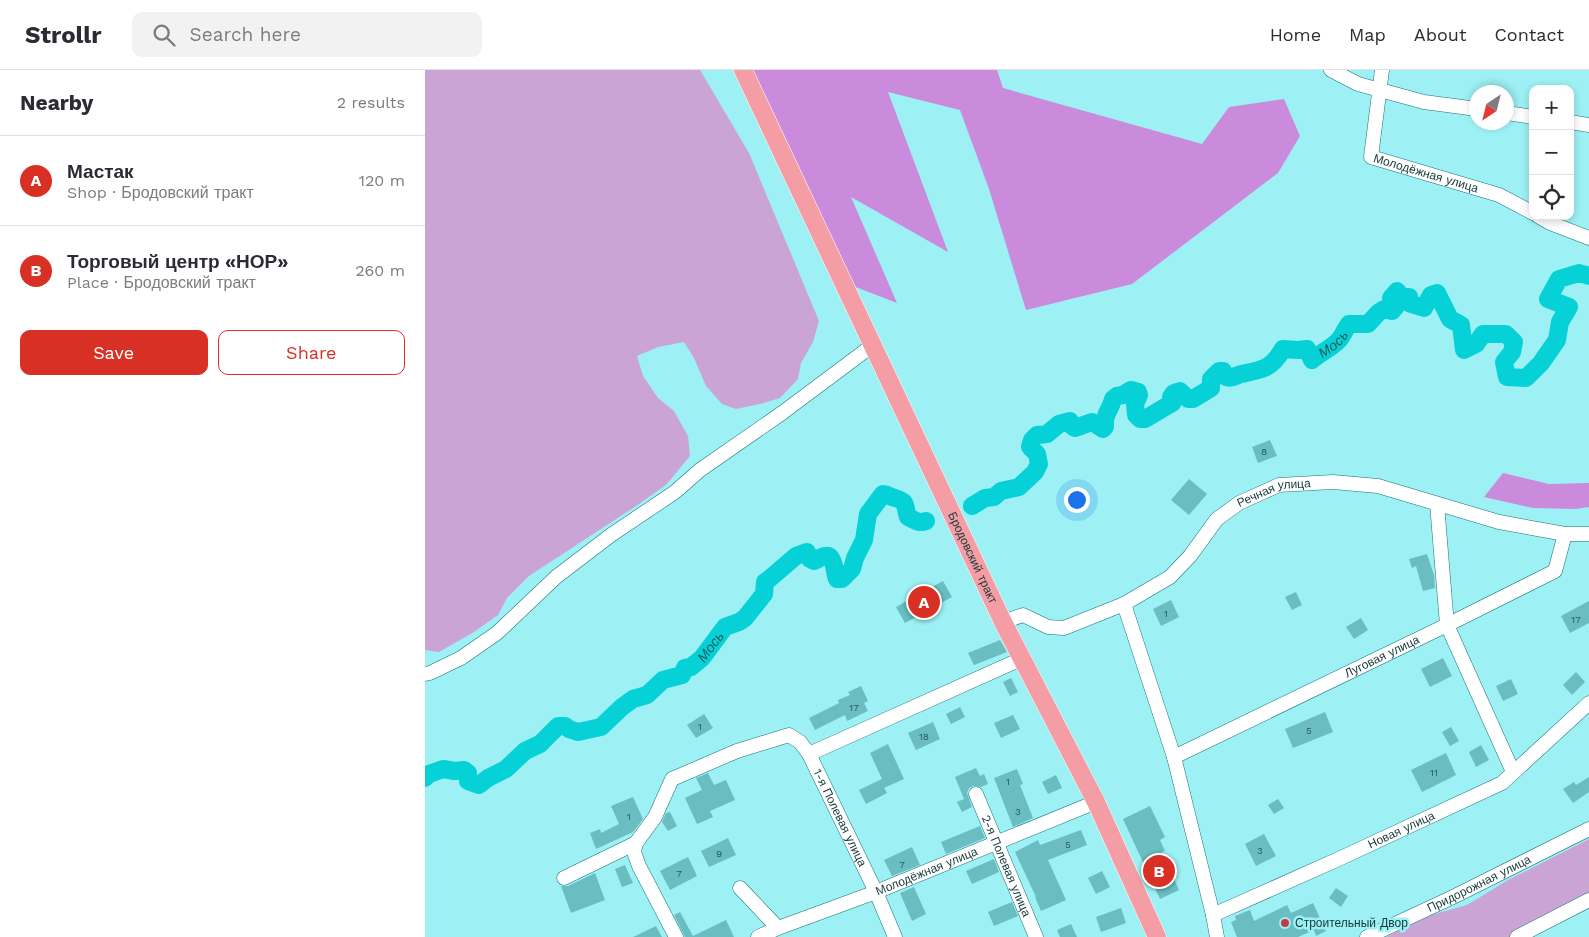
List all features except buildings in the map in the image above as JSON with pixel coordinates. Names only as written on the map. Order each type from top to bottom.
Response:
[{"type":"main road","name":"Бродовский тракт","points":[[743,70],[1003,622],[1096,802],[1157,937]]},
{"type":"street","points":[[1331,70],[1358,84],[1424,102],[1469,108]]},
{"type":"street","name":"Молодёжная улица","points":[[1382,70],[1371,157],[1499,195],[1529,212]]},
{"type":"street","points":[[1514,114],[1529,116]]},
{"type":"street","points":[[1574,123],[1589,125]]},
{"type":"street","points":[[1545,220],[1589,238]]},
{"type":"street","points":[[425,674],[431,673],[461,658],[497,633],[557,577],[603,541],[675,492],[700,470],[782,413],[873,345]]},
{"type":"street","name":"Речная улица","points":[[1003,622],[1023,615],[1048,627],[1065,628],[1124,604],[1170,577],[1190,556],[1217,519],[1239,503],[1279,485],[1333,482],[1378,486],[1499,522],[1565,534],[1589,534]]},
{"type":"street","points":[[1437,504],[1447,625],[1513,772]]},
{"type":"street","name":"Луговая улица","points":[[1174,757],[1555,571],[1565,534]]},
{"type":"street","points":[[1124,604],[1174,757],[1217,937]]},
{"type":"street","points":[[809,754],[1021,659]]},
{"type":"street","name":"Новая улица","points":[[1213,915],[1343,858],[1502,782],[1589,703]]},
{"type":"street","name":"1-я Полевая улица","points":[[636,843],[655,817],[672,779],[737,751],[789,735],[800,742],[809,754],[876,892],[890,936]]},
{"type":"street","name":"2-я Полевая улица","points":[[977,794],[1036,937]]},
{"type":"street","name":"Молодёжная улица","points":[[758,937],[777,928],[876,892],[1096,802]]},
{"type":"street","name":"Придорожная улица","points":[[1367,937],[1589,829]]},
{"type":"street","points":[[564,878],[636,843]]},
{"type":"street","points":[[636,843],[634,852],[639,866],[676,937]]},
{"type":"street","points":[[740,888],[777,928]]},
{"type":"street","points":[[1517,937],[1589,900]]},
{"type":"shaded area","points":[[425,70],[700,70],[749,153],[819,321],[813,342],[801,363],[798,379],[780,398],[736,409],[722,404],[706,386],[694,358],[684,342],[658,347],[637,356],[643,376],[658,398],[674,411],[688,436],[690,456],[666,485],[529,576],[507,598],[498,615],[474,632],[439,652],[425,650]]},
{"type":"shaded area","points":[[752,70],[997,70],[1003,88],[1202,144],[1229,107],[1284,99],[1300,136],[1278,173],[1132,284],[1026,310],[989,189],[960,110],[888,92],[948,252],[851,197],[897,303],[853,286]]},
{"type":"shaded area","points":[[1503,473],[1549,484],[1589,483],[1589,507],[1575,509],[1533,508],[1484,497]]},
{"type":"shaded area","points":[[1589,839],[1589,896],[1510,937],[1386,937],[1431,915],[1467,905],[1508,880]]},
{"type":"waterway","name":"Мось","points":[[972,506],[985,498],[994,497],[1001,491],[1019,487],[1035,472],[1039,464],[1037,454],[1030,447],[1032,440],[1037,435],[1047,434],[1059,424],[1070,421],[1075,428],[1092,422],[1103,429],[1105,427],[1106,415],[1113,399],[1131,390],[1138,392],[1139,395],[1135,404],[1136,415],[1140,419],[1145,419],[1172,403],[1171,397],[1174,393],[1180,391],[1188,399],[1193,399],[1211,388],[1211,379],[1219,371],[1223,371],[1226,377],[1230,378],[1260,370],[1270,365],[1283,349],[1307,349],[1312,360],[1338,341],[1349,324],[1368,324],[1384,309],[1392,311],[1397,305],[1391,298],[1397,291],[1402,297],[1409,297],[1411,304],[1424,308],[1431,295],[1437,293],[1450,319],[1461,325],[1464,350],[1476,344],[1483,334],[1506,334],[1514,342],[1512,352],[1504,362],[1507,377],[1526,378],[1541,363],[1557,340],[1560,322],[1569,307],[1548,299],[1559,279],[1579,273],[1589,276]]},
{"type":"waterway","name":"Мось","points":[[425,778],[429,774],[443,769],[464,770],[468,773],[468,781],[479,785],[506,769],[525,751],[540,744],[558,726],[565,726],[578,732],[601,727],[633,699],[647,695],[663,680],[682,675],[685,668],[691,667],[702,658],[725,627],[745,618],[764,594],[765,582],[796,556],[807,552],[810,559],[814,561],[828,556],[831,558],[837,579],[842,579],[852,569],[864,540],[868,514],[883,494],[899,499],[904,503],[908,517],[919,522],[926,521]]},
{"type":"place","name":"Мастак","points":[[924,602]]},
{"type":"place","name":"Торговый центр «НОР»","points":[[1159,871]]},
{"type":"place","name":"Строительный Двор","points":[[1285,923]]}]
